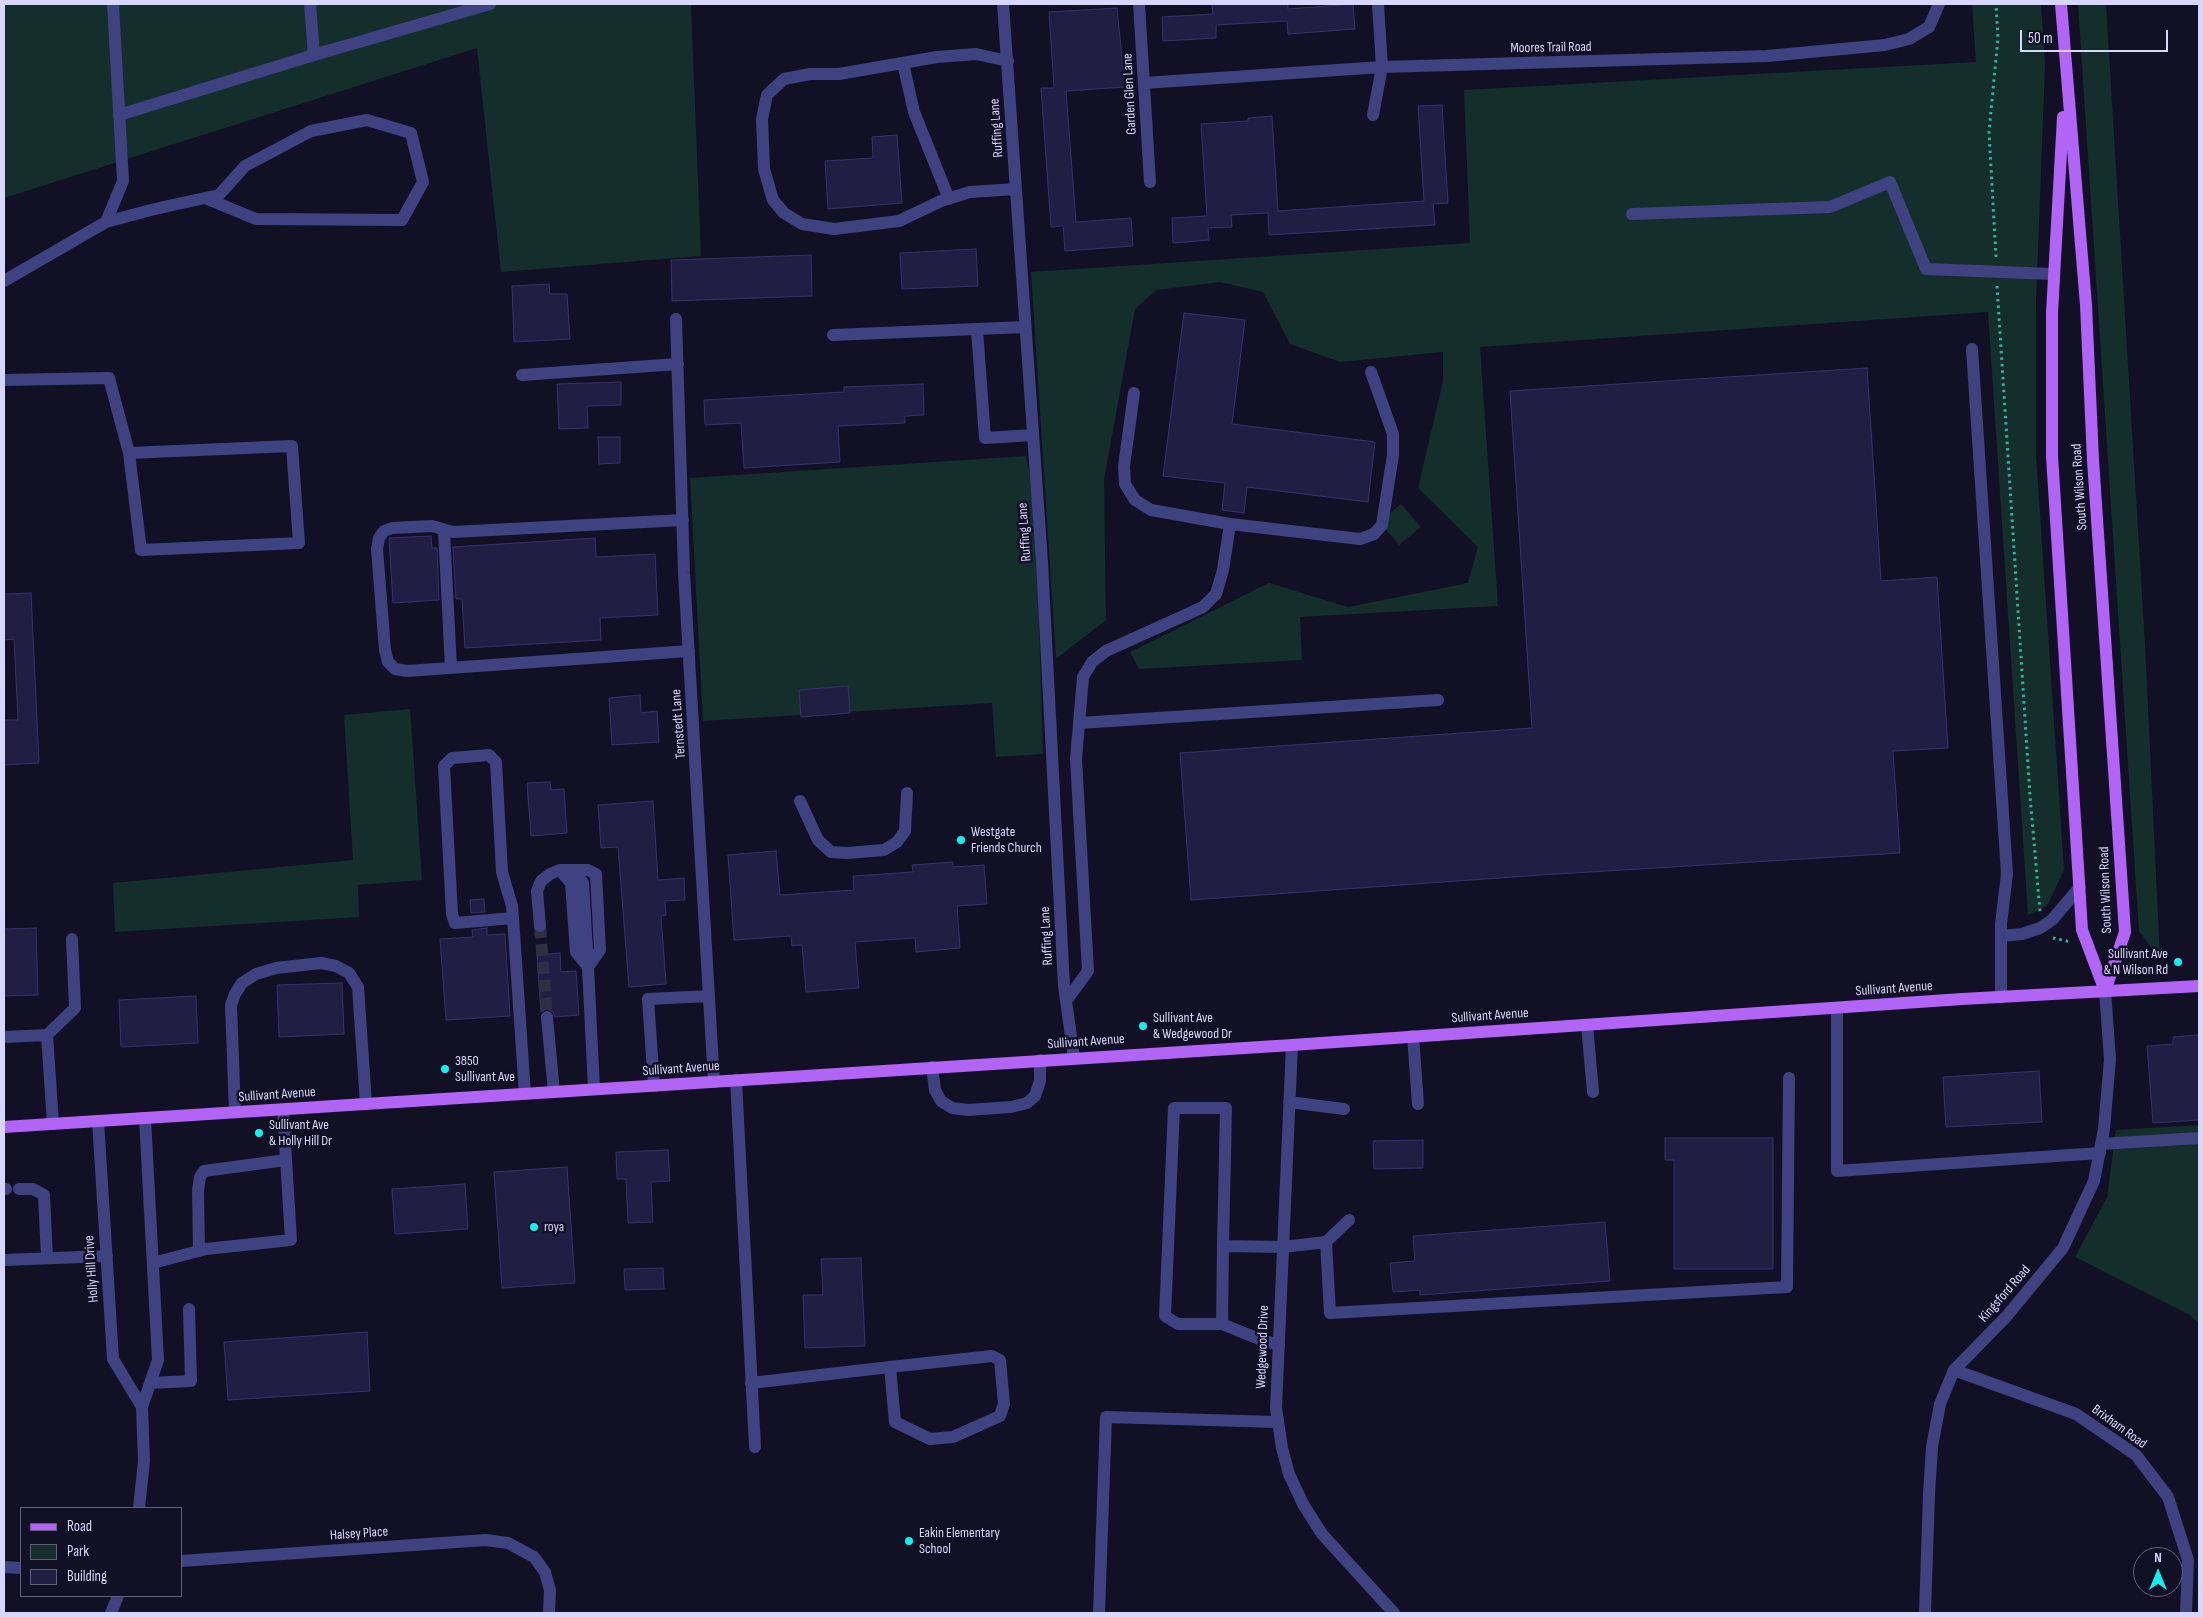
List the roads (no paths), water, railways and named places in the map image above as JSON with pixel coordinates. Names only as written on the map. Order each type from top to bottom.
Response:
[{"type":"main road","name":"South Wilson Road","points":[[2061,4],[2086,305],[2093,460],[2125,932],[2105,991]]},
{"type":"main road","name":"South Wilson Road","points":[[2066,76],[2053,274],[2052,456],[2082,930],[2105,991]]},
{"type":"main road","name":"Sullivant Avenue","points":[[4,1127],[1292,1045],[2001,997],[2199,986]]},
{"type":"street","points":[[106,222],[123,181],[113,4]]},
{"type":"street","points":[[310,4],[314,55]]},
{"type":"street","points":[[119,115],[314,55],[490,4]]},
{"type":"street","name":"Ruffing Lane","points":[[1004,4],[1042,562],[1066,1001],[1074,1058]]},
{"type":"street","name":"Garden Glen Lane","points":[[1140,4],[1150,182]]},
{"type":"street","points":[[1373,115],[1382,67],[1378,4]]},
{"type":"street","name":"Moores Trail Road","points":[[1144,83],[1382,67],[1767,56],[1885,45],[1909,39],[1929,27],[1939,4]]},
{"type":"street","points":[[1008,61],[976,54],[937,57],[839,74],[810,74],[784,79],[767,95],[762,119],[762,145],[764,169],[773,200],[784,213],[802,224],[834,229],[899,221],[949,198],[970,192],[1016,189]]},
{"type":"street","points":[[903,63],[914,112],[949,198]]},
{"type":"street","points":[[4,281],[106,222],[205,198],[219,195],[245,166],[311,131],[367,120],[411,133],[423,182],[402,220],[256,219],[205,198]]},
{"type":"street","points":[[1632,214],[1830,207],[1890,182],[1926,269],[2053,274]]},
{"type":"street","name":"Ternstedt Lane","points":[[676,319],[684,573],[714,1082]]},
{"type":"street","points":[[833,335],[1025,327]]},
{"type":"street","points":[[977,330],[985,438],[1033,435]]},
{"type":"street","points":[[1972,350],[2007,874],[2001,936],[2001,997]]},
{"type":"street","points":[[522,375],[678,364]]},
{"type":"street","points":[[1134,393],[1124,466],[1125,484],[1135,500],[1151,510],[1230,524],[1360,539],[1374,534],[1382,525],[1393,455],[1392,434],[1371,372]]},
{"type":"street","points":[[4,380],[109,378],[129,453],[141,550],[299,543],[292,446],[129,453]]},
{"type":"street","points":[[683,520],[453,532],[444,531],[432,526],[392,528],[384,531],[379,538],[377,549],[385,650],[388,662],[395,668],[407,671],[689,652]]},
{"type":"street","points":[[1066,1001],[1088,972],[1076,759],[1083,677],[1092,662],[1106,651],[1203,607],[1216,594],[1223,570],[1230,524]]},
{"type":"street","points":[[444,531],[451,668]]},
{"type":"street","points":[[1079,723],[1438,700]]},
{"type":"street","points":[[513,918],[455,923],[452,914],[444,766],[452,758],[490,755],[496,762],[502,872],[512,906],[513,918],[525,1094]]},
{"type":"street","points":[[800,800],[818,840],[831,852],[847,853],[884,850],[897,842],[905,831],[908,793]]},
{"type":"street","points":[[560,870],[571,883],[576,952],[588,967],[594,1089]]},
{"type":"street","points":[[540,926],[537,891],[541,881],[550,874],[560,870],[588,870],[596,874],[600,950],[588,967]]},
{"type":"street","points":[[2001,936],[2022,934],[2040,928],[2046,924],[2080,887]]},
{"type":"street","points":[[4,1037],[47,1035],[75,1008],[72,939]]},
{"type":"street","points":[[235,1112],[231,1005],[242,983],[256,974],[276,968],[321,963],[336,966],[349,974],[358,987],[366,1104]]},
{"type":"street","name":"Kingsford Road","points":[[1925,1613],[1928,1494],[1932,1447],[1940,1404],[1954,1370],[2006,1317],[2063,1248],[2094,1181],[2101,1149],[2110,1059],[2105,991]]},
{"type":"street","points":[[654,1086],[648,999],[709,996]]},
{"type":"street","points":[[1838,1008],[1837,1171],[2101,1149],[2199,1138]]},
{"type":"street","points":[[548,1017],[554,1092]]},
{"type":"street","points":[[1587,1025],[1593,1092]]},
{"type":"street","points":[[47,1035],[52,1124]]},
{"type":"street","points":[[1413,1036],[1418,1104]]},
{"type":"street","name":"Wedgewood Drive","points":[[1292,1045],[1276,1408],[1277,1422],[1289,1474],[1303,1504],[1322,1534],[1394,1613]]},
{"type":"street","points":[[932,1068],[936,1090],[941,1101],[952,1108],[968,1110],[1011,1107],[1027,1103],[1034,1096],[1040,1081],[1040,1060]]},
{"type":"street","points":[[1326,1242],[1330,1313],[1787,1287],[1789,1078]]},
{"type":"street","points":[[736,1080],[755,1447]]},
{"type":"street","points":[[1289,1102],[1344,1109]]},
{"type":"street","points":[[1222,1324],[1226,1108],[1174,1108],[1165,1316],[1178,1324],[1222,1324],[1259,1339],[1279,1344]]},
{"type":"street","points":[[153,1263],[199,1250],[291,1240],[283,1110]]},
{"type":"street","name":"Holly Hill Drive","points":[[139,1507],[144,1462],[142,1407],[158,1360],[145,1118]]},
{"type":"street","name":"Holly Hill Drive","points":[[98,1121],[113,1359],[142,1407]]},
{"type":"street","points":[[199,1250],[198,1190],[200,1177],[204,1171],[286,1160]]},
{"type":"street","points":[[10,1189],[33,1189],[44,1195],[46,1258]]},
{"type":"street","points":[[1223,1246],[1283,1247],[1326,1242],[1349,1220]]},
{"type":"street","points":[[4,1260],[106,1256]]},
{"type":"street","points":[[150,1383],[192,1381],[189,1310]]},
{"type":"street","points":[[751,1383],[890,1367],[992,1356],[1000,1360],[1004,1404],[1000,1416],[953,1437],[930,1438],[895,1422],[890,1367]]},
{"type":"street","name":"Brixham Road","points":[[1954,1370],[2076,1414],[2136,1455],[2168,1496],[2188,1560],[2186,1613]]},
{"type":"street","points":[[1099,1613],[1106,1417],[1277,1422]]},
{"type":"street","name":"Halsey Place","points":[[182,1561],[486,1540],[508,1543],[534,1557],[545,1572],[550,1590],[549,1613]]},
{"type":"street","points":[[4,1567],[20,1568]]},
{"type":"street","points":[[112,1613],[118,1597]]},
{"type":"tunnel","points":[[540,926],[547,1017]]},
{"type":"place","name":"Westgate Friends Church","points":[[961,840]]},
{"type":"place","name":"Sullivant Ave & N Wilson Rd","points":[[2178,962]]},
{"type":"place","name":"Sullivant Ave & Wedgewood Dr","points":[[1143,1026]]},
{"type":"place","name":"3850 Sullivant Ave","points":[[445,1069]]},
{"type":"place","name":"Sullivant Ave & Holly Hill Dr","points":[[259,1133]]},
{"type":"place","name":"roya","points":[[534,1227]]},
{"type":"place","name":"Eakin Elementary School","points":[[909,1541]]}]
